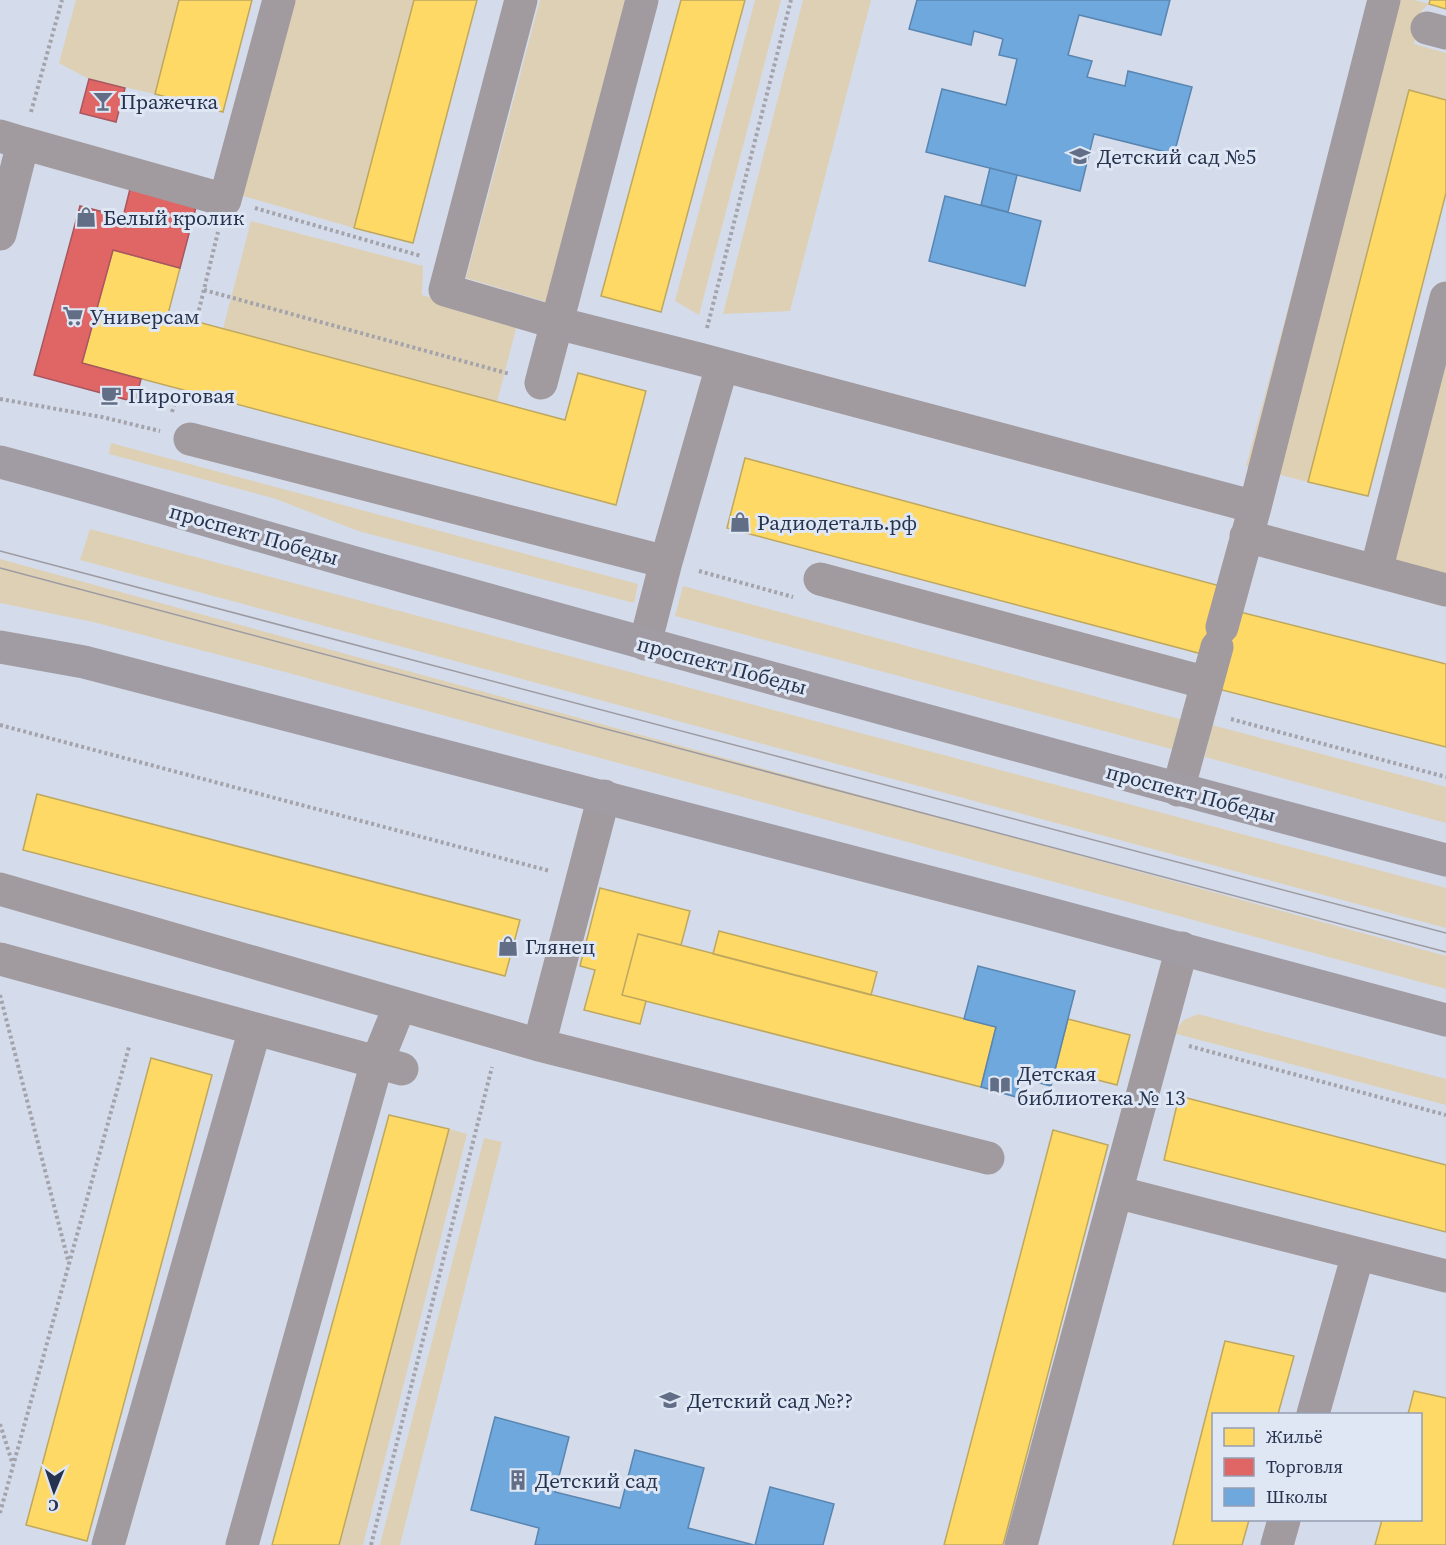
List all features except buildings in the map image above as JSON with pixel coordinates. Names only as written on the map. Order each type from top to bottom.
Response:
[{"type":"main road","name":"проспект Победы","points":[[0,462],[645,644],[1178,790],[1446,860]]},
{"type":"main road","points":[[0,646],[84,662],[604,796],[1446,1020]]},
{"type":"lane","points":[[0,234],[12,139],[225,200],[279,0]]},
{"type":"lane","points":[[521,0],[445,290],[556,323],[711,362],[1251,522],[1376,571],[1446,590]]},
{"type":"lane","points":[[541,383],[642,0]]},
{"type":"lane","points":[[1178,790],[1251,522],[1384,0]]},
{"type":"lane","points":[[1376,571],[1446,298]]},
{"type":"lane","points":[[645,644],[711,362]]},
{"type":"lane","points":[[190,439],[666,562]]},
{"type":"lane","points":[[820,579],[1207,683]]},
{"type":"lane","points":[[539,1045],[604,796]]},
{"type":"lane","points":[[0,889],[539,1045],[988,1158]]},
{"type":"lane","points":[[1021,1545],[1182,948]]},
{"type":"lane","points":[[0,959],[389,1066]]},
{"type":"lane","points":[[242,1545],[389,1066],[399,1005]]},
{"type":"lane","points":[[108,1545],[255,1029]]},
{"type":"lane","points":[[1116,1192],[1446,1276]]},
{"type":"lane","points":[[1314,1413],[1358,1254]]},
{"type":"lane","points":[[1277,1545],[1284,1521]]},
{"type":"path","points":[[12,139],[62,0]]},
{"type":"path","points":[[711,362],[791,0]]},
{"type":"path","points":[[196,322],[225,200],[452,265]]},
{"type":"path","points":[[204,290],[541,383]]},
{"type":"path","points":[[0,399],[102,417],[190,439]]},
{"type":"path","points":[[0,725],[582,879]]},
{"type":"path","points":[[0,994],[69,1264]]},
{"type":"path","points":[[371,1545],[500,1034]]},
{"type":"path","points":[[1157,1038],[1446,1114]]},
{"type":"path","points":[[0,1513],[129,1047]]},
{"type":"path","points":[[0,1424],[13,1466]]},
{"type":"shaded area","points":[[76,0],[179,0],[155,94],[89,79],[59,63]]},
{"type":"shaded area","points":[[291,0],[414,0],[354,228],[240,195]]},
{"type":"shaded area","points":[[540,0],[626,0],[546,302],[466,278]]},
{"type":"shaded area","points":[[755,0],[781,0],[699,315],[675,301]]},
{"type":"shaded area","points":[[803,0],[871,0],[790,311],[723,314]]},
{"type":"shaded area","points":[[1370,0],[1414,0],[1429,4],[1422,10],[1414,44],[1446,53],[1446,100],[1409,90],[1308,482],[1246,466]]},
{"type":"shaded area","points":[[251,221],[423,266],[422,295],[518,321],[497,402],[223,329]]},
{"type":"shaded area","points":[[1446,331],[1446,578],[1388,563]]},
{"type":"shaded area","points":[[111,443],[638,584],[634,603],[358,531],[276,499],[109,454]]},
{"type":"shaded area","points":[[90,529],[1446,888],[1446,928],[80,560]]},
{"type":"shaded area","points":[[0,559],[1446,956],[1446,989],[285,672],[93,622],[0,603]]},
{"type":"shaded area","points":[[683,586],[1183,720],[1175,750],[675,616]]},
{"type":"shaded area","points":[[1212,725],[1446,787],[1446,823],[1205,757]]},
{"type":"shaded area","points":[[1198,1014],[1446,1079],[1446,1105],[1173,1033],[1184,1020]]},
{"type":"shaded area","points":[[449,1129],[467,1134],[363,1545],[339,1545]]},
{"type":"shaded area","points":[[484,1138],[502,1142],[400,1545],[380,1545]]},
{"type":"tram line","points":[[0,551],[1446,933]]},
{"type":"tram line","points":[[0,568],[1446,952]]},
{"type":"place","name":"Пражечка","points":[[103,101]]},
{"type":"place","name":"Детский сад №5","points":[[1080,156]]},
{"type":"place","name":"Белый кролик","points":[[86,217]]},
{"type":"place","name":"Универсам","points":[[73,316]]},
{"type":"place","name":"Пироговая","points":[[111,395]]},
{"type":"place","name":"Радиодеталь.рф","points":[[740,522]]},
{"type":"place","name":"Глянец","points":[[508,946]]},
{"type":"place","name":"Детская библиотека № 13","points":[[1000,1085]]},
{"type":"place","name":"Детский сад №??","points":[[670,1400]]},
{"type":"place","name":"Детский сад","points":[[518,1480]]}]
